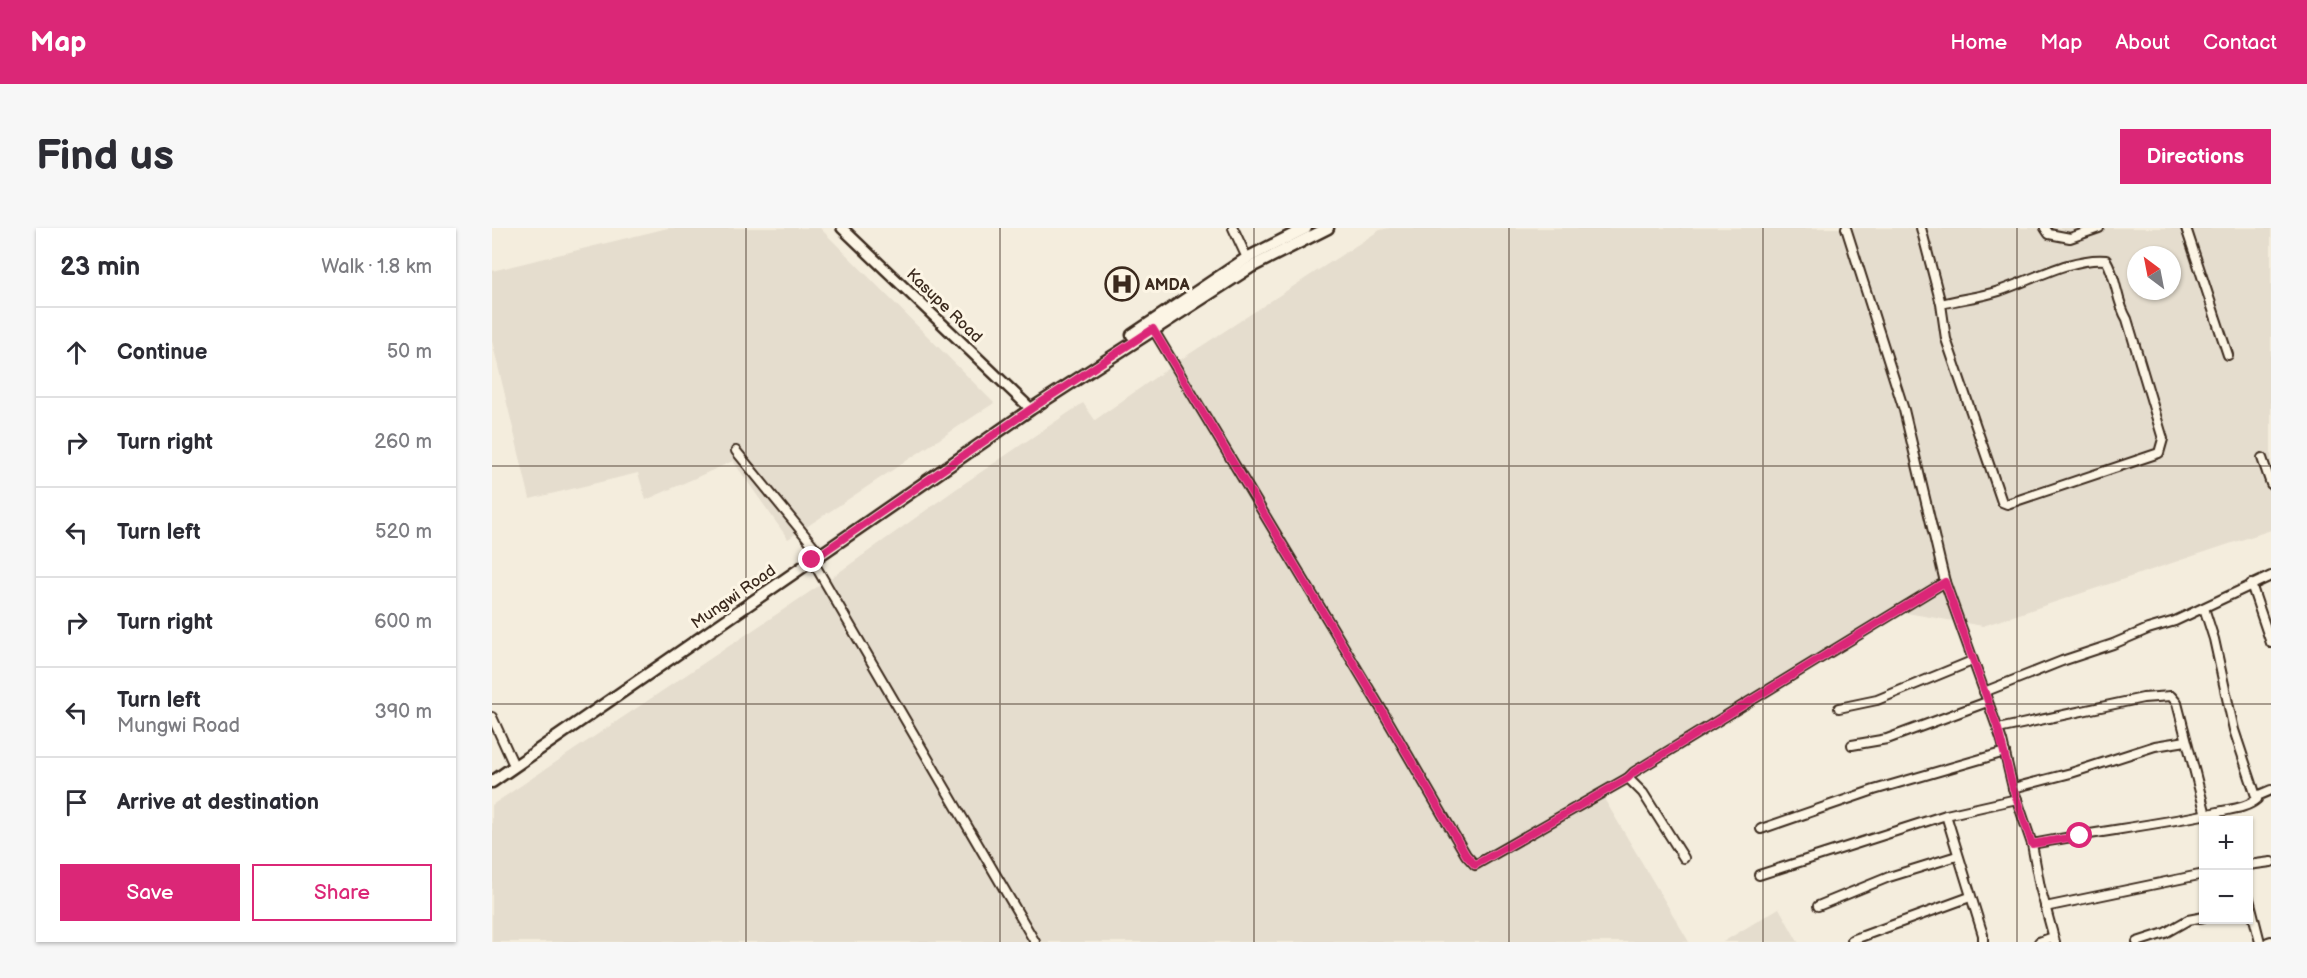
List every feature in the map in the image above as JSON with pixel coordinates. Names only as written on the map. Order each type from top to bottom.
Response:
[{"type":"main road","name":"Mungwi Road","points":[[492,782],[815,555],[1247,258],[1306,228]]},
{"type":"main road","name":"Mungwi Road","points":[[1029,407],[1251,267],[1328,228]]},
{"type":"main road","name":"Mungwi Road","points":[[492,775],[815,555]]},
{"type":"street","name":"Kasupe Road","points":[[842,228],[1029,407]]},
{"type":"street","points":[[1233,228],[1247,258]]},
{"type":"street","points":[[1846,228],[1904,410],[1945,582],[1998,729],[2013,788],[2032,844],[2054,939],[2039,942]]},
{"type":"street","points":[[1920,228],[1941,304],[1946,339],[2002,502],[2007,504],[2159,453],[2163,439],[2112,271],[2106,261],[2093,259],[2045,273],[1998,291],[1941,304]]},
{"type":"street","points":[[2045,228],[2049,234],[2070,238],[2099,228]]},
{"type":"street","points":[[2186,228],[2228,355]]},
{"type":"street","points":[[1153,329],[1471,862],[1475,865],[1628,778],[1643,766],[1945,582]]},
{"type":"street","points":[[736,451],[815,555],[1035,942]]},
{"type":"street","points":[[2262,458],[2271,484]]},
{"type":"street","points":[[1984,692],[2062,661],[2113,645],[2204,608],[2271,576]]},
{"type":"street","points":[[2251,584],[2271,643]]},
{"type":"street","points":[[2204,608],[2214,639],[2234,730],[2257,796]]},
{"type":"street","points":[[1839,708],[1877,700],[1972,661]]},
{"type":"street","points":[[1998,729],[2051,719],[2098,706],[2167,695],[2174,698],[2177,703],[2206,815]]},
{"type":"street","points":[[1852,745],[1887,739],[1988,702]]},
{"type":"street","points":[[492,717],[512,761]]},
{"type":"street","points":[[2013,788],[2071,773],[2155,746],[2186,741]]},
{"type":"street","points":[[1761,829],[1874,790],[2005,752]]},
{"type":"street","points":[[1628,778],[1643,793],[1684,858]]},
{"type":"street","points":[[2032,844],[2231,810],[2255,801],[2257,796],[2271,790]]},
{"type":"street","points":[[1760,874],[1946,815],[2017,799]]},
{"type":"street","points":[[2231,810],[2233,816]]},
{"type":"street","points":[[1946,815],[1983,935],[1983,942]]},
{"type":"street","points":[[1818,906],[1890,877],[1957,856]]},
{"type":"street","points":[[2253,864],[2271,862]]},
{"type":"street","points":[[2045,907],[2199,875]]},
{"type":"street","points":[[1852,940],[1971,897]]},
{"type":"street","points":[[2137,942],[2165,933],[2188,920],[2199,918]]},
{"type":"street","points":[[2253,920],[2260,942]]},
{"type":"shaded area","points":[[668,228],[820,228],[994,403],[788,539],[733,461],[646,500],[638,473],[530,499],[492,341],[492,271]]},
{"type":"shaded area","points":[[1390,228],[2271,228],[2271,530],[1983,626],[1895,611],[1599,790],[1689,942],[492,942],[492,805],[838,573],[1083,403],[1095,420],[1177,362],[1380,230]]},
{"type":"shaded area","points":[[1779,908],[1798,942],[1723,942]]},
{"type":"place","name":"AMDA","points":[[1122,284]]},
{"type":"route","points":[[812,560],[1031,409],[1153,329],[1466,855],[1475,865],[1628,778],[1634,772],[1806,665],[1945,582],[2002,741],[2013,788],[2032,844],[2080,836]]}]
